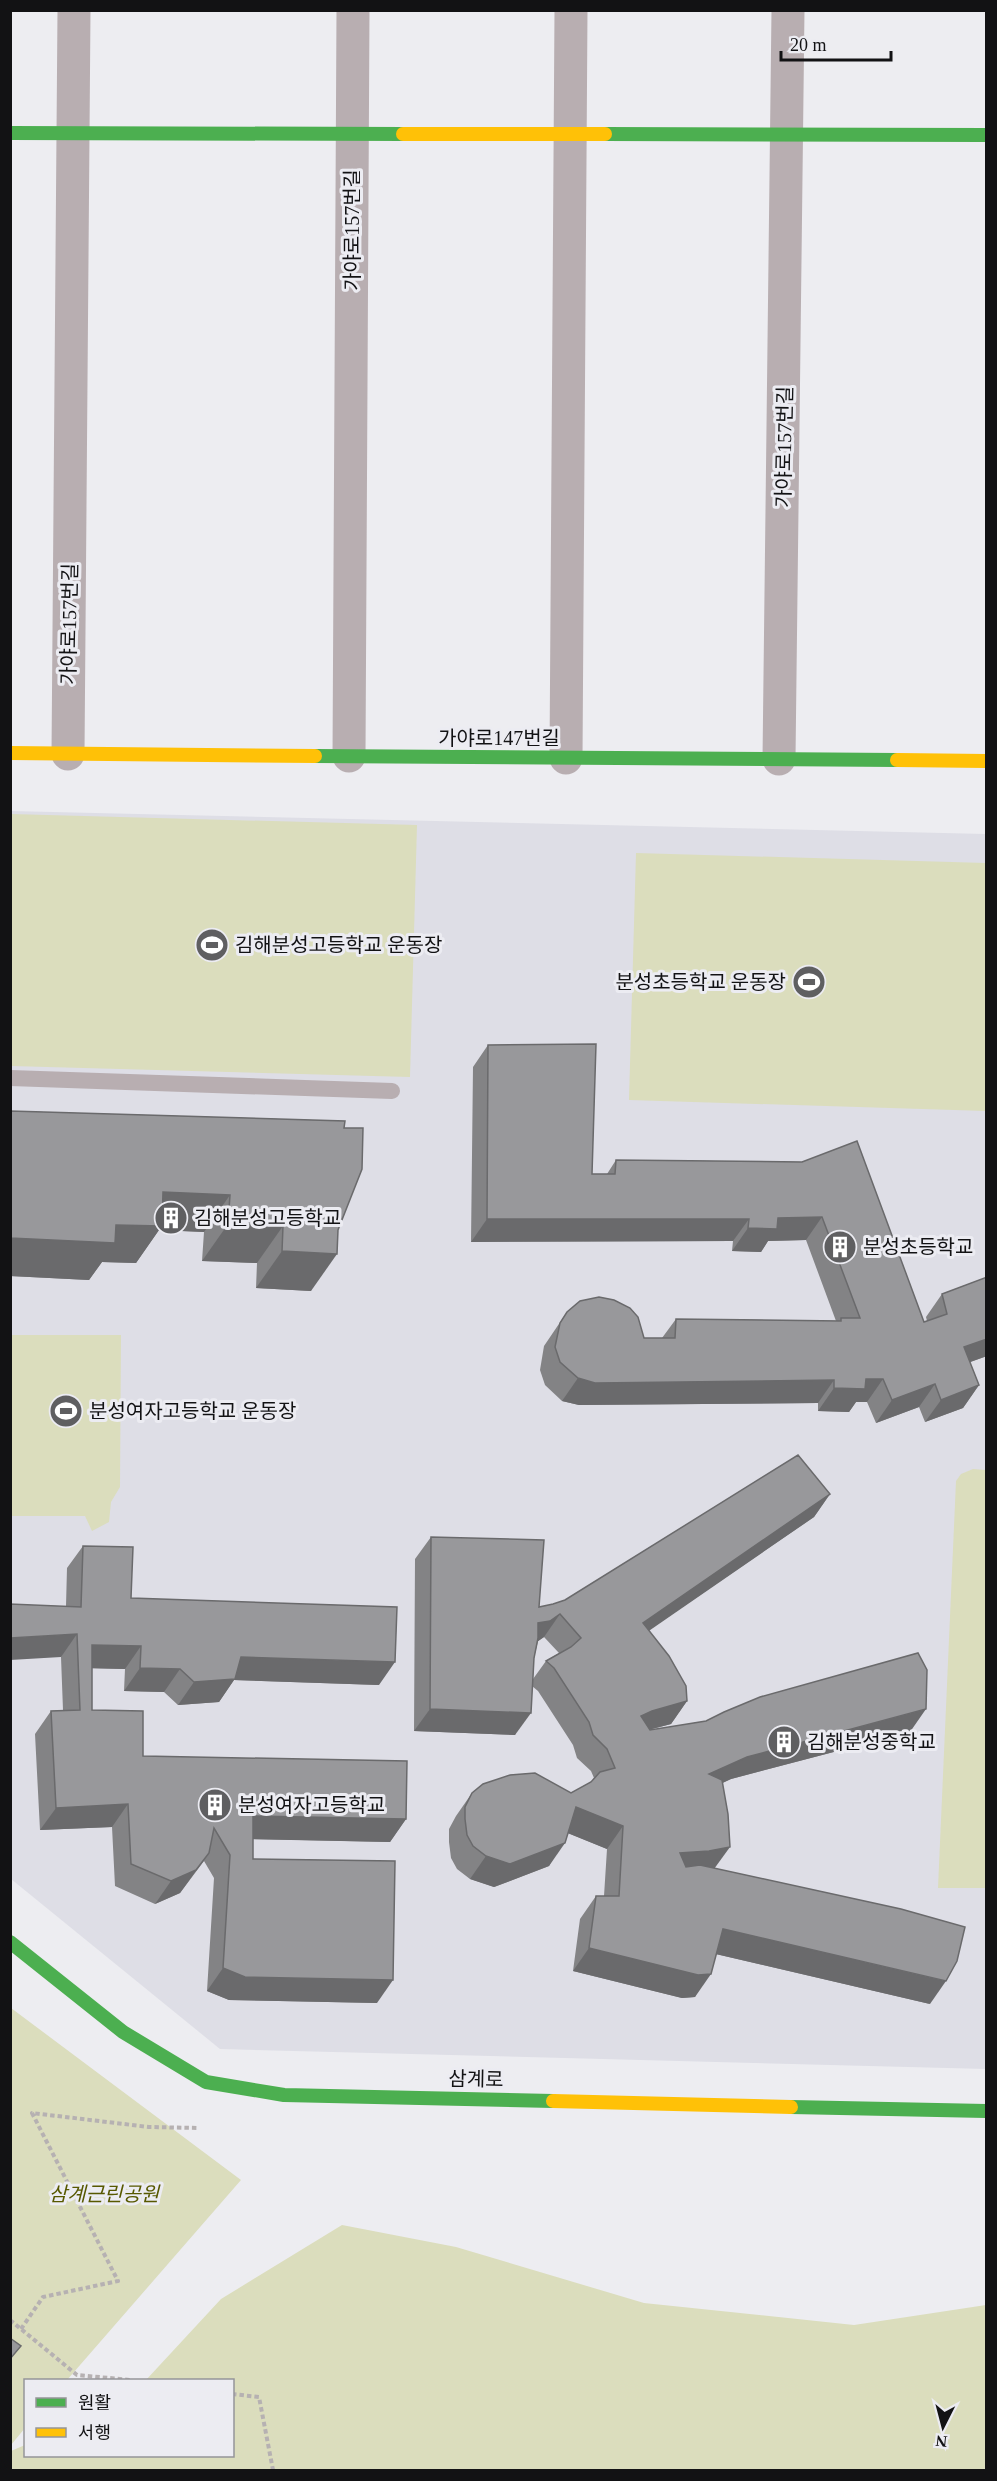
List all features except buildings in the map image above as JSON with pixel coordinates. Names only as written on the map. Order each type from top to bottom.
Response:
[{"type":"street","name":"가야로157번길","points":[[68,754],[74,10]]},
{"type":"street","name":"가야로157번길","points":[[349,756],[353,10]]},
{"type":"street","points":[[567,758],[571,10]]},
{"type":"street","name":"가야로157번길","points":[[780,759],[788,10]]},
{"type":"street","points":[[10,133],[987,135]]},
{"type":"street","name":"가야로147번길","points":[[10,753],[987,761]]},
{"type":"street","name":"삼계로","points":[[10,1942],[123,2032],[206,2082],[284,2095],[987,2111]]},
{"type":"lane","points":[[10,1078],[392,1090]]},
{"type":"path","points":[[21,2329],[43,2297],[118,2281],[32,2113],[148,2127],[199,2128]]},
{"type":"path","points":[[10,2320],[78,2375],[120,2379]]},
{"type":"path","points":[[234,2394],[259,2397],[273,2470]]},
{"type":"shaded area","points":[[10,811],[986,834],[986,2069],[220,2049],[11,1879]]},
{"type":"green space","name":"김해분성고등학교 운동장","points":[[11,814],[417,825],[410,1077],[11,1066]]},
{"type":"green space","name":"분성초등학교 운동장","points":[[636,853],[986,863],[986,1111],[629,1100]]},
{"type":"green space","name":"분성여자고등학교 운동장","points":[[11,1335],[121,1335],[120,1487],[111,1502],[109,1522],[92,1531],[85,1516],[11,1516]]},
{"type":"green space","points":[[973,1469],[986,1470],[986,1888],[938,1888],[956,1481],[961,1474]]},
{"type":"green space","name":"삼계근린공원","points":[[11,2008],[241,2180],[68,2379],[24,2379],[24,2429],[11,2445]]},
{"type":"green space","points":[[342,2225],[456,2247],[644,2303],[854,2325],[986,2305],[986,2470],[11,2470],[11,2451],[24,2445],[24,2457],[234,2457],[234,2379],[147,2379],[221,2299]]},
{"type":"traffic: fast","points":[[10,133],[403,134]]},
{"type":"traffic: fast","points":[[605,134],[986,135]]},
{"type":"traffic: fast","points":[[315,756],[897,760]]},
{"type":"traffic: fast","points":[[10,1942],[123,2032],[206,2082],[284,2095],[553,2101]]},
{"type":"traffic: fast","points":[[791,2107],[986,2111]]},
{"type":"traffic: slow","points":[[403,134],[605,134]]},
{"type":"traffic: slow","points":[[10,753],[315,756]]},
{"type":"traffic: slow","points":[[897,760],[986,761]]},
{"type":"traffic: slow","points":[[553,2101],[791,2107]]},
{"type":"place","name":"김해분성고등학교 운동장","points":[[212,945]]},
{"type":"place","name":"분성초등학교 운동장","points":[[809,982]]},
{"type":"place","name":"김해분성고등학교","points":[[171,1218]]},
{"type":"place","name":"분성초등학교","points":[[840,1247]]},
{"type":"place","name":"분성여자고등학교 운동장","points":[[66,1411]]},
{"type":"place","name":"김해분성중학교","points":[[784,1742]]},
{"type":"place","name":"분성여자고등학교","points":[[215,1805]]}]
